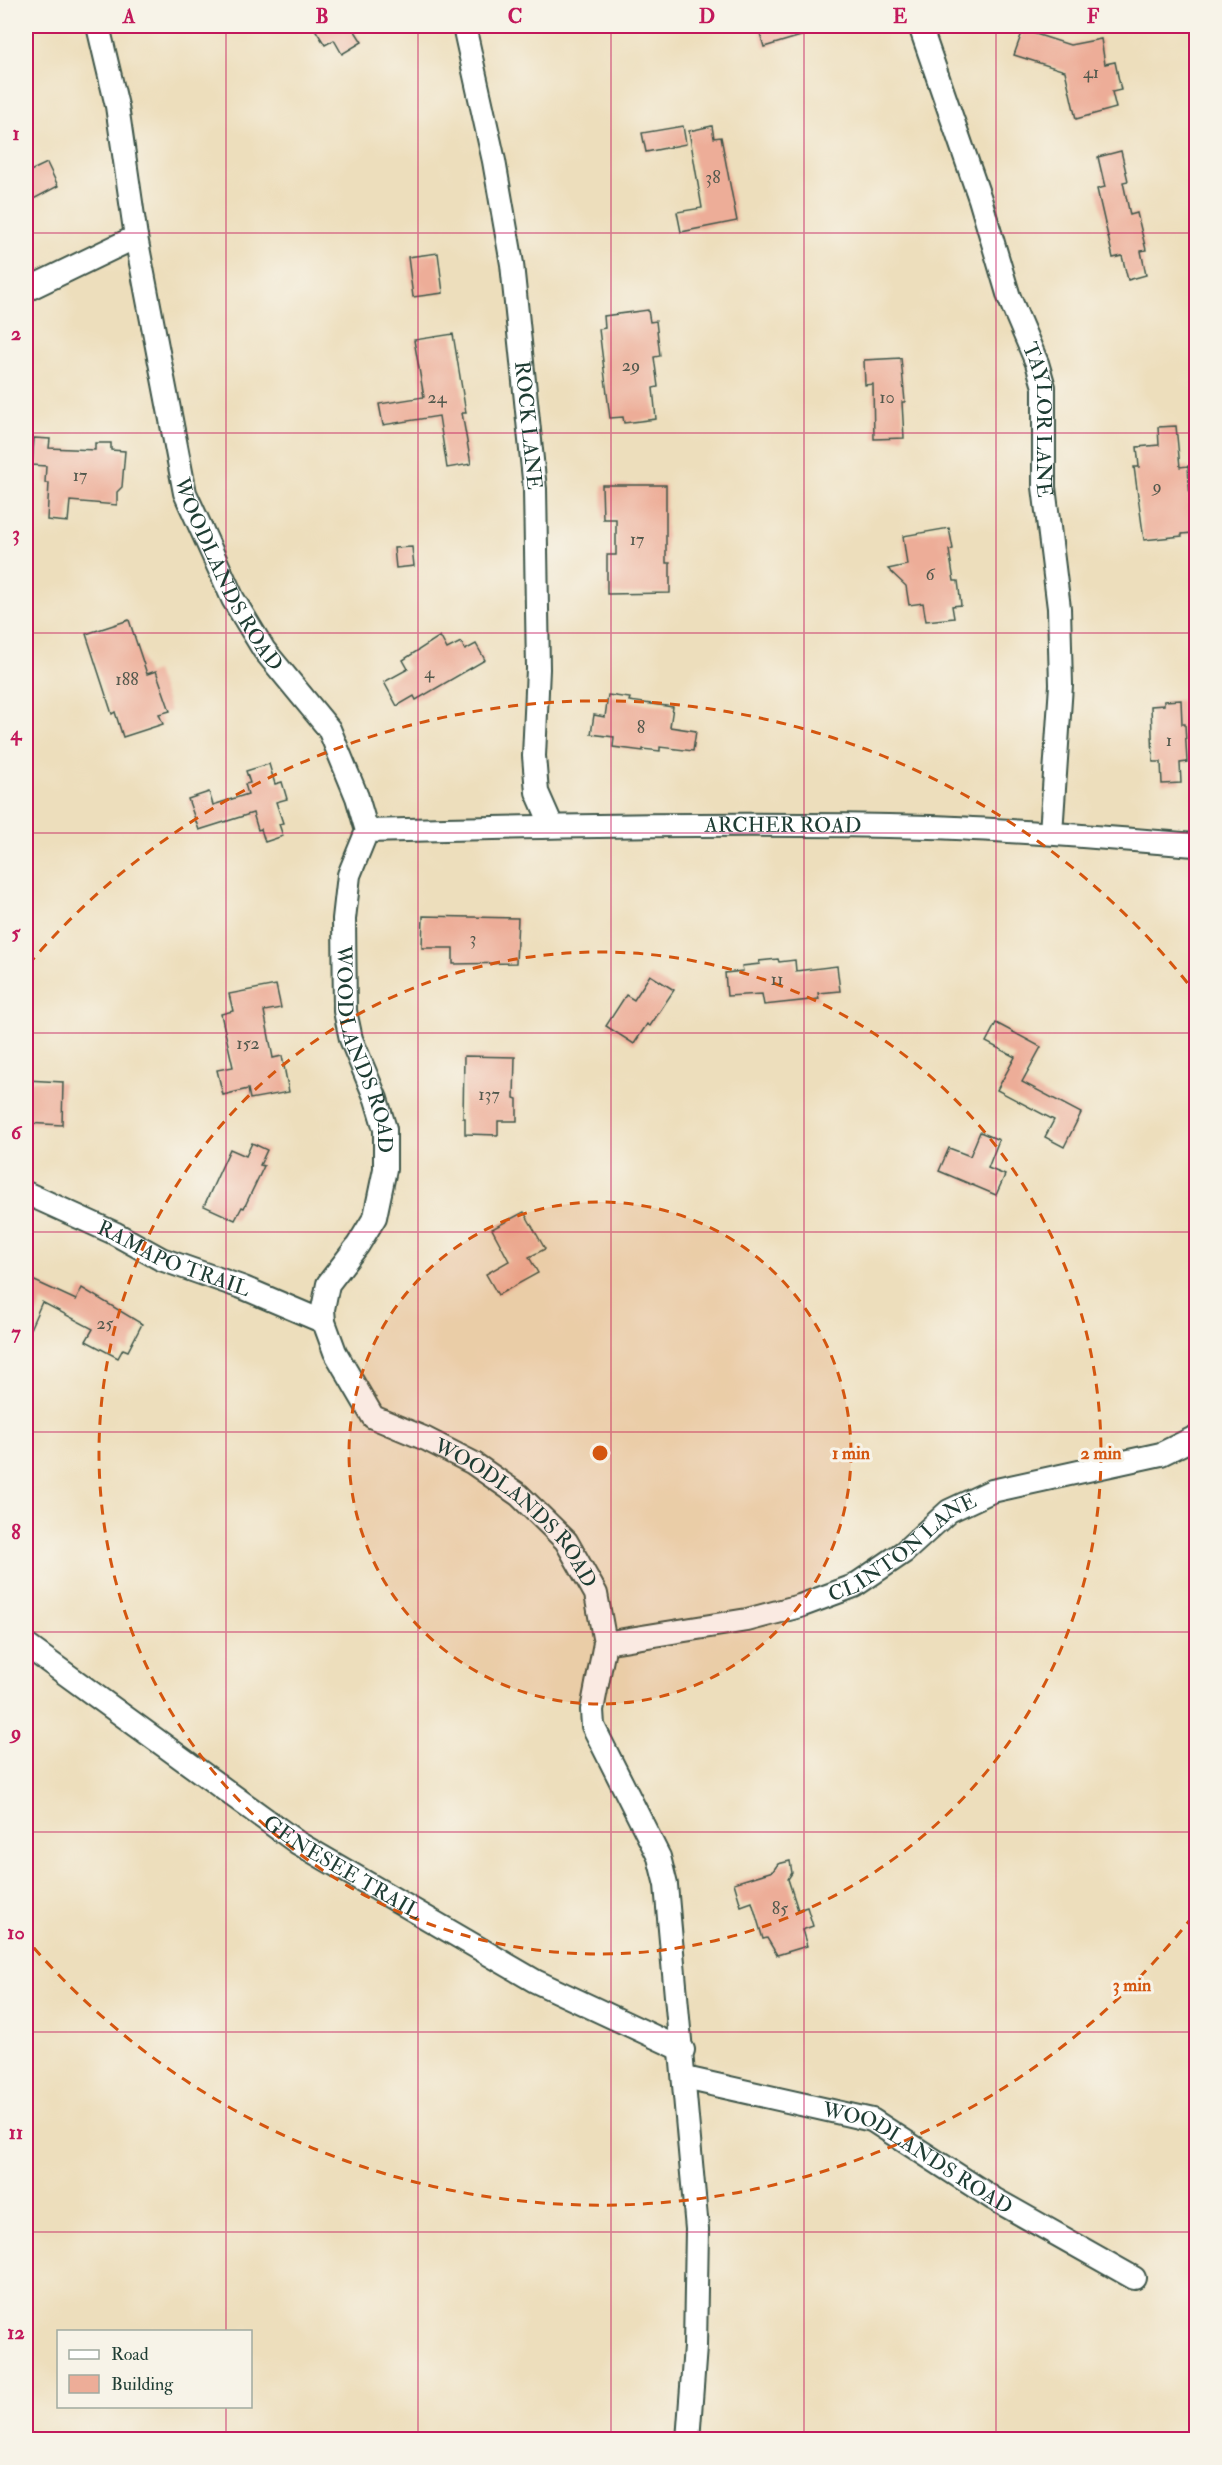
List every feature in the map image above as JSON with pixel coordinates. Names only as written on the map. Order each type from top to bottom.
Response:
[{"type":"street","name":"WOODLANDS ROAD","points":[[98,26],[117,106],[136,237],[185,493],[233,599],[264,650],[329,729],[357,796],[368,831],[349,875],[344,919],[345,1011],[351,1039],[376,1099],[385,1129],[385,1169],[375,1217],[358,1245],[328,1284],[323,1309],[324,1322],[334,1352],[373,1417],[426,1439],[473,1463],[519,1495],[566,1541],[596,1594],[605,1643],[592,1710],[592,1726],[659,1857],[666,1885],[697,2229],[694,2368],[688,2439]]},
{"type":"street","name":"ROCK LANE","points":[[464,26],[494,161],[512,264],[535,489],[538,669],[534,756],[537,792],[552,826]]},
{"type":"street","name":"TAYLOR LANE","points":[[920,26],[980,199],[1010,297],[1037,363],[1044,387],[1044,487],[1059,608],[1061,685],[1051,833]]},
{"type":"street","points":[[26,290],[136,237]]},
{"type":"street","name":"ARCHER ROAD","points":[[368,831],[552,826],[929,827],[1051,833],[1197,845]]},
{"type":"street","name":"RAMAPO TRAIL","points":[[26,1193],[114,1233],[161,1259],[243,1288],[324,1322]]},
{"type":"street","name":"CLINTON LANE","points":[[605,1643],[747,1620],[800,1606],[854,1586],[904,1552],[949,1511],[992,1491],[1161,1454],[1197,1437]]},
{"type":"street","name":"GENESEE TRAIL","points":[[26,1645],[298,1844],[535,1981],[682,2050]]},
{"type":"street","name":"WOODLANDS ROAD","points":[[685,2078],[872,2120],[994,2199],[1134,2278]]},
{"type":"building","points":[[313,26],[357,26],[353,28],[362,42],[342,54],[334,40],[325,45]]},
{"type":"building","points":[[758,26],[820,26],[821,30],[764,47]]},
{"type":"building","points":[[1023,30],[1070,45],[1101,39],[1105,64],[1115,62],[1121,90],[1112,92],[1116,108],[1076,119],[1065,71],[1014,55]]},
{"type":"building","points":[[683,126],[686,144],[646,152],[642,133]]},
{"type":"building","points":[[712,126],[714,138],[721,137],[737,221],[681,232],[677,212],[702,208],[689,131]]},
{"type":"building","points":[[1121,151],[1128,181],[1123,182],[1130,215],[1137,213],[1146,250],[1141,251],[1146,275],[1128,280],[1122,256],[1113,258],[1097,189],[1105,187],[1098,157]]},
{"type":"building","points":[[47,163],[58,186],[26,203],[26,173]]},
{"type":"building","points":[[438,253],[443,293],[413,297],[408,257]]},
{"type":"building","points":[[648,310],[650,322],[656,321],[660,356],[654,357],[658,387],[653,388],[656,419],[624,423],[623,417],[610,418],[599,329],[605,328],[604,316]]},
{"type":"building","points":[[453,334],[466,413],[462,413],[471,464],[447,468],[439,416],[383,425],[379,404],[424,397],[414,340]]},
{"type":"building","points":[[901,358],[905,402],[902,402],[904,438],[874,439],[873,384],[865,385],[864,360]]},
{"type":"building","points":[[1176,426],[1180,467],[1188,466],[1192,533],[1144,540],[1134,467],[1139,467],[1137,447],[1159,445],[1158,427]]},
{"type":"building","points":[[34,438],[50,439],[49,448],[95,450],[95,443],[111,443],[111,450],[125,451],[122,487],[117,492],[117,505],[70,501],[68,522],[47,520],[49,483],[45,483],[46,466],[32,465]]},
{"type":"building","points":[[602,485],[666,485],[666,563],[670,563],[670,593],[607,594],[607,555],[616,555],[616,519],[603,519]]},
{"type":"building","points":[[949,528],[953,549],[949,550],[954,581],[958,581],[961,605],[952,606],[954,618],[926,621],[923,603],[909,605],[906,586],[888,569],[907,565],[903,536]]},
{"type":"building","points":[[412,547],[414,566],[396,568],[394,548]]},
{"type":"building","points":[[129,620],[147,674],[156,671],[170,711],[159,714],[163,724],[123,737],[115,712],[112,714],[86,634]]},
{"type":"building","points":[[440,636],[447,649],[461,642],[465,650],[476,644],[485,660],[416,700],[414,696],[397,706],[384,682],[408,669],[403,660]]},
{"type":"building","points":[[608,695],[630,698],[629,701],[673,707],[670,727],[696,731],[693,751],[660,747],[660,751],[643,749],[643,751],[613,747],[614,737],[591,734],[594,715],[605,717]]},
{"type":"building","points":[[1181,700],[1187,762],[1180,763],[1181,783],[1162,784],[1161,762],[1153,762],[1151,706],[1164,705],[1164,701]]},
{"type":"building","points":[[269,764],[275,784],[282,782],[287,799],[276,802],[283,823],[279,824],[283,836],[265,842],[261,829],[258,830],[253,813],[199,830],[188,799],[209,792],[213,805],[248,794],[245,784],[250,783],[246,771]]},
{"type":"building","points":[[423,916],[518,918],[516,963],[453,964],[453,948],[422,948]]},
{"type":"building","points":[[778,959],[779,962],[795,960],[796,971],[837,966],[840,991],[818,993],[819,999],[764,1005],[762,994],[727,996],[725,973],[743,971],[742,966],[760,964],[759,961]]},
{"type":"building","points":[[650,975],[674,990],[650,1026],[647,1024],[634,1044],[606,1026],[626,995],[634,1000]]},
{"type":"building","points":[[276,985],[281,1008],[264,1011],[273,1058],[282,1056],[289,1092],[250,1099],[248,1089],[223,1095],[217,1070],[233,1067],[221,1014],[233,1011],[229,994]]},
{"type":"building","points":[[996,1023],[1041,1047],[1022,1082],[1081,1113],[1064,1147],[1045,1137],[1054,1120],[997,1090],[1015,1057],[986,1042]]},
{"type":"building","points":[[464,1056],[515,1057],[514,1098],[517,1099],[517,1121],[498,1121],[498,1135],[465,1134]]},
{"type":"building","points":[[26,1080],[63,1082],[62,1125],[26,1123]]},
{"type":"building","points":[[980,1132],[999,1140],[988,1168],[1005,1175],[996,1195],[939,1171],[949,1148],[970,1156]]},
{"type":"building","points":[[252,1143],[267,1150],[260,1165],[264,1166],[244,1208],[242,1207],[235,1220],[204,1206],[230,1149],[246,1156]]},
{"type":"building","points":[[524,1212],[545,1249],[529,1257],[538,1273],[498,1295],[486,1274],[509,1261],[492,1229]]},
{"type":"building","points":[[26,1277],[76,1300],[82,1288],[142,1324],[128,1351],[123,1349],[118,1358],[86,1341],[93,1329],[42,1302],[26,1338]]},
{"type":"building","points":[[790,1861],[792,1873],[788,1879],[798,1910],[807,1907],[813,1926],[802,1930],[807,1946],[777,1955],[767,1938],[763,1939],[752,1902],[741,1906],[734,1883],[773,1871],[778,1864]]}]
